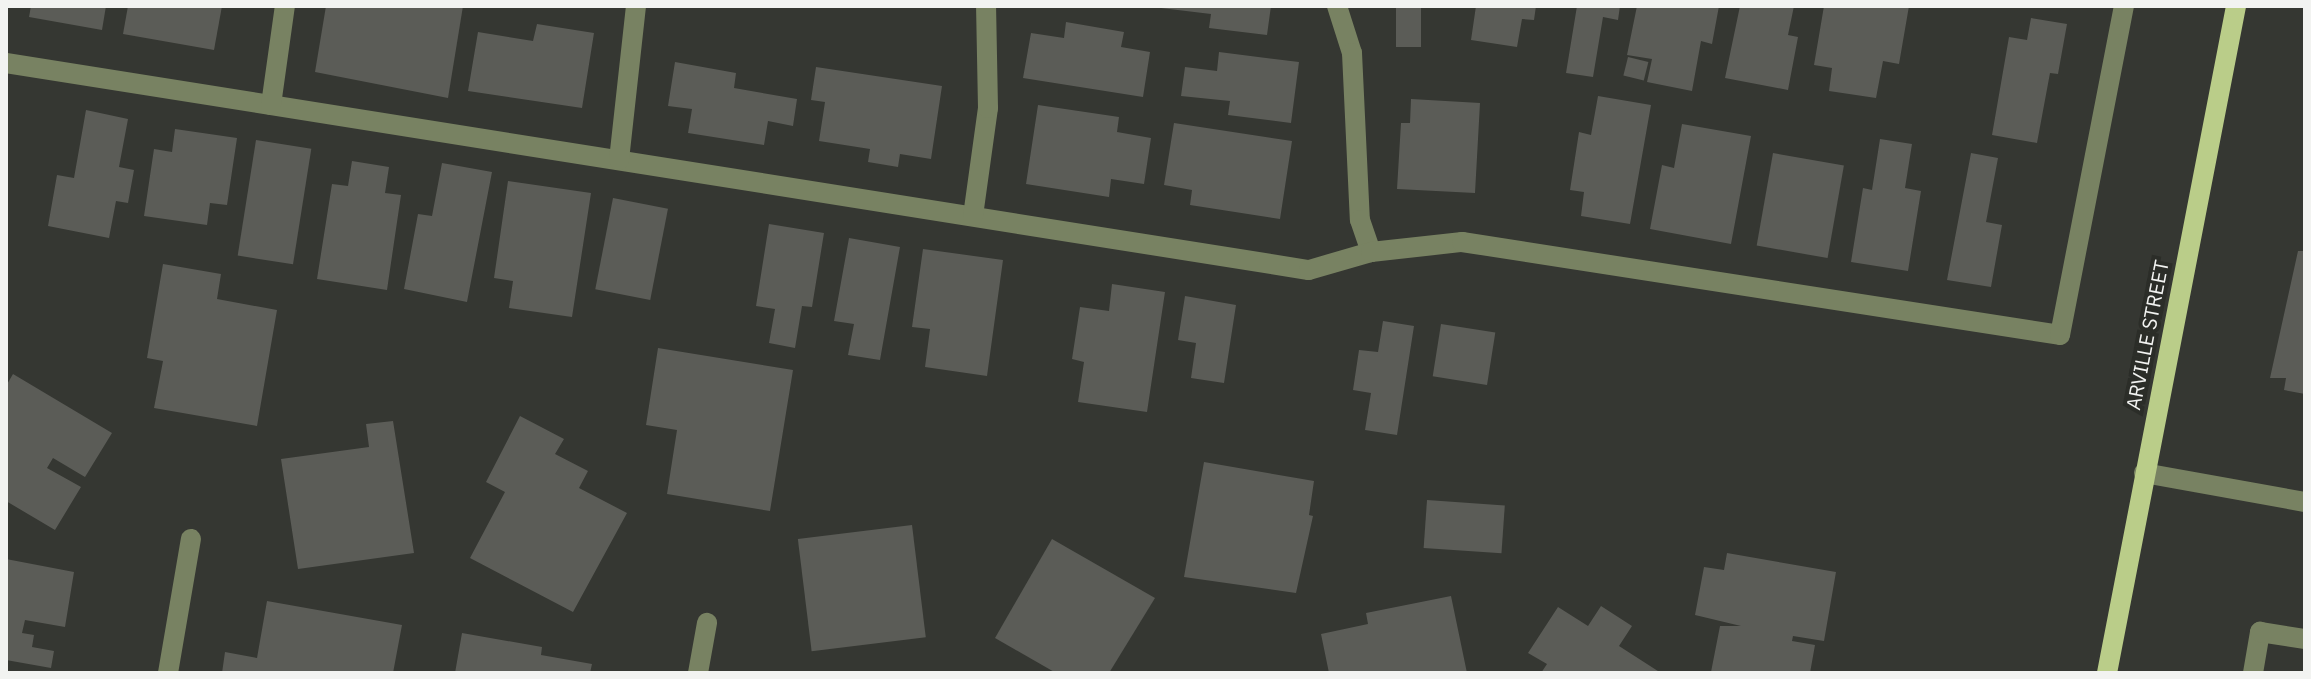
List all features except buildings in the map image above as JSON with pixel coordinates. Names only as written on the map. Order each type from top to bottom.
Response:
[{"type":"main road","name":"ARVILLE STREET","points":[[2107,673],[2236,6]]},
{"type":"street","points":[[271,105],[285,6]]},
{"type":"street","points":[[619,160],[636,6]]},
{"type":"street","points":[[973,216],[988,108],[986,6]]},
{"type":"street","points":[[1337,6],[1352,53],[1360,220],[1371,252]]},
{"type":"street","points":[[6,63],[1309,270],[1371,252],[1462,242],[2060,335],[2124,6]]},
{"type":"street","points":[[2144,473],[2305,502]]},
{"type":"street","points":[[168,673],[191,539]]},
{"type":"street","points":[[698,673],[707,623]]},
{"type":"street","points":[[2253,673],[2260,632],[2305,639]]}]
